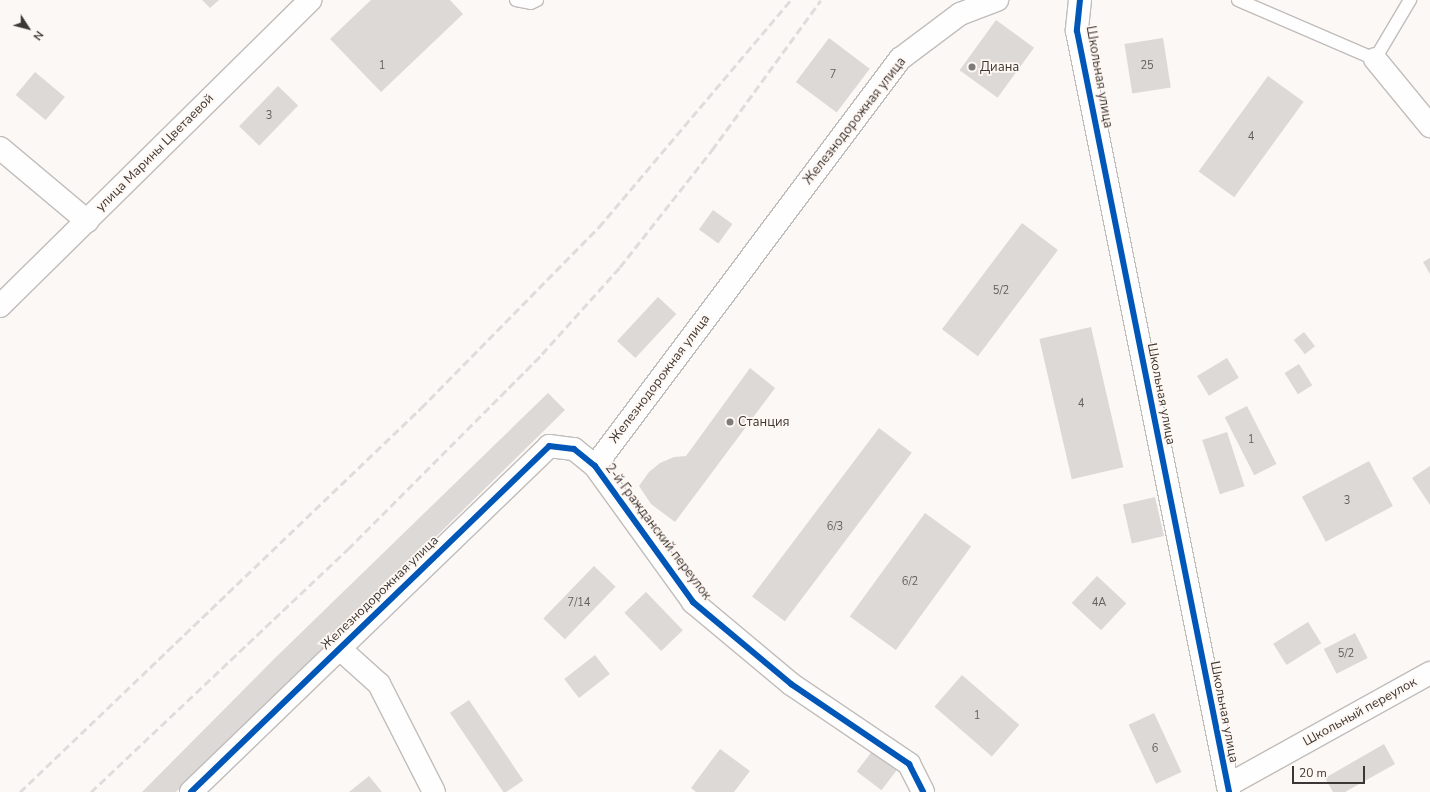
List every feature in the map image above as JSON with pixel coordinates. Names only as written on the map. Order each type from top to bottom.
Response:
[{"type":"street","name":"улица Марины Цветаевой","points":[[0,306],[310,0]]},
{"type":"street","name":"Железнодорожная улица","points":[[191,792],[549,446],[574,449],[595,466],[900,59],[960,14],[997,0]]},
{"type":"street","name":"Школьная улица","points":[[1080,0],[1077,31],[1228,789]]},
{"type":"street","points":[[1375,59],[1430,126]]},
{"type":"street","points":[[0,148],[87,221]]},
{"type":"street","name":"2-й Гражданский переулок","points":[[595,466],[693,602],[791,684],[909,764],[923,792]]},
{"type":"street","points":[[339,648],[379,684],[434,792]]},
{"type":"street","name":"Школьный переулок","points":[[1228,789],[1430,673]]},
{"type":"lane","points":[[516,0],[531,3],[537,0]]},
{"type":"lane","points":[[1238,0],[1375,59],[1410,0]]},
{"type":"building","points":[[202,0],[219,0],[210,8]]},
{"type":"building","points":[[371,0],[450,0],[463,14],[381,92],[330,39]]},
{"type":"building","points":[[996,20],[1034,48],[998,98],[960,70]]},
{"type":"building","points":[[829,38],[870,69],[837,113],[796,82]]},
{"type":"building","points":[[1163,38],[1171,87],[1132,93],[1124,44]]},
{"type":"building","points":[[35,72],[65,97],[46,120],[16,95]]},
{"type":"building","points":[[1268,76],[1304,102],[1234,197],[1199,171]]},
{"type":"building","points":[[278,86],[298,105],[259,146],[239,126]]},
{"type":"building","points":[[713,210],[732,224],[718,244],[699,229]]},
{"type":"building","points":[[1022,223],[1058,250],[978,356],[942,329]]},
{"type":"building","points":[[1430,258],[1430,274],[1423,262]]},
{"type":"building","points":[[658,297],[676,314],[635,358],[617,341]]},
{"type":"building","points":[[1091,327],[1123,467],[1072,479],[1039,339]]},
{"type":"building","points":[[1304,332],[1315,346],[1305,354],[1294,340]]},
{"type":"building","points":[[1227,358],[1239,378],[1209,396],[1197,376]]},
{"type":"building","points":[[1299,364],[1312,385],[1298,394],[1285,373]]},
{"type":"building","name":"Станция","points":[[750,368],[775,388],[675,522],[651,504],[639,486],[649,472],[660,463],[674,457],[686,456]]},
{"type":"building","points":[[548,393],[565,410],[176,792],[142,792],[274,659]]},
{"type":"building","points":[[1247,406],[1277,464],[1254,475],[1225,417]]},
{"type":"building","points":[[879,428],[912,453],[785,621],[752,597]]},
{"type":"building","points":[[1227,432],[1245,486],[1220,494],[1202,440]]},
{"type":"building","points":[[1369,461],[1393,506],[1326,542],[1302,497]]},
{"type":"building","points":[[1430,466],[1430,505],[1412,478]]},
{"type":"building","points":[[1155,497],[1164,536],[1132,543],[1123,504]]},
{"type":"building","points":[[925,513],[971,547],[896,650],[850,617]]},
{"type":"building","points":[[594,566],[616,587],[565,639],[543,619]]},
{"type":"building","points":[[1097,576],[1126,603],[1101,630],[1072,603]]},
{"type":"building","points":[[646,592],[683,630],[661,651],[624,613]]},
{"type":"building","points":[[1308,622],[1321,643],[1286,665],[1273,644]]},
{"type":"building","points":[[1355,633],[1368,658],[1337,674],[1324,649]]},
{"type":"building","points":[[595,655],[610,674],[579,698],[564,679]]},
{"type":"building","points":[[962,675],[1019,725],[992,757],[934,707]]},
{"type":"building","points":[[469,700],[523,780],[506,792],[503,792],[450,713]]},
{"type":"building","points":[[1154,713],[1181,772],[1156,784],[1129,725]]},
{"type":"building","points":[[1384,744],[1395,764],[1345,792],[1333,792],[1325,778]]},
{"type":"building","points":[[720,749],[750,771],[734,792],[696,792],[691,788]]},
{"type":"building","points":[[873,750],[898,769],[882,790],[857,772]]},
{"type":"building","points":[[369,776],[382,792],[349,792]]},
{"type":"railway","points":[[20,792],[421,408],[599,227],[791,0]]},
{"type":"railway","points":[[91,792],[348,549],[542,354],[620,267],[712,150],[821,0]]},
{"type":"cycle path","points":[[1080,0],[1077,31],[1229,792]]},
{"type":"cycle path","points":[[191,792],[549,446],[574,449],[595,466],[693,602],[791,684],[909,764],[923,792]]},
{"type":"place","name":"Диана","points":[[972,67]]},
{"type":"place","name":"Станция","points":[[730,422]]}]
